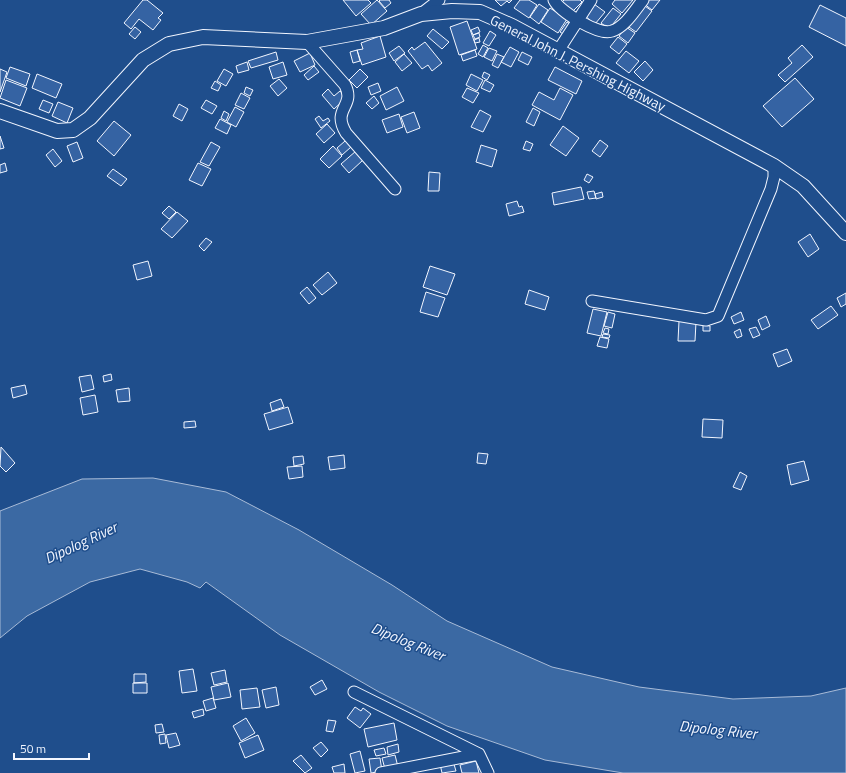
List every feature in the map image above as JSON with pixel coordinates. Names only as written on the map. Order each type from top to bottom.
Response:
[{"type":"main road","name":"General John J. Pershing Highway","points":[[0,111],[57,131],[74,130],[90,118],[143,60],[169,44],[203,37],[307,42],[384,28],[421,14],[452,11],[480,12],[512,26],[558,50],[774,166],[803,186],[846,233]]},
{"type":"street","points":[[421,14],[439,0]]},
{"type":"street","points":[[554,0],[563,11],[603,32],[612,31],[621,26],[643,0]]},
{"type":"street","points":[[558,50],[591,0]]},
{"type":"street","points":[[307,42],[345,86],[349,93],[349,100],[340,117],[343,129],[395,189]]},
{"type":"street","points":[[592,301],[706,320],[718,316],[771,189],[774,177],[774,166]]},
{"type":"street","points":[[354,692],[472,749],[479,754],[488,773]]},
{"type":"street","points":[[381,773],[479,754]]},
{"type":"water","name":"Dipolog River","points":[[153,478],[226,492],[299,530],[392,585],[447,621],[552,667],[639,687],[733,699],[811,696],[846,688],[846,773],[623,773],[545,760],[447,726],[379,692],[280,635],[206,582],[200,588],[187,582],[140,569],[90,582],[27,616],[0,638],[0,511],[82,479]]},
{"type":"building","points":[[143,0],[147,0],[163,13],[158,18],[161,20],[153,30],[139,19],[131,29],[124,23]]},
{"type":"building","points":[[343,0],[368,0],[371,3],[356,16]]},
{"type":"building","points":[[377,0],[387,11],[371,25],[361,14]]},
{"type":"building","points":[[389,0],[391,3],[385,8],[379,1]]},
{"type":"building","points":[[495,0],[512,0],[509,3],[507,1],[501,6]]},
{"type":"building","points":[[520,0],[529,0],[537,5],[529,18],[514,8]]},
{"type":"building","points":[[564,0],[580,0],[582,2],[572,12],[562,2]]},
{"type":"building","points":[[615,0],[633,0],[622,13],[612,4]]},
{"type":"building","points":[[645,0],[660,0],[652,10],[643,3]]},
{"type":"building","points":[[539,4],[548,10],[539,24],[530,17]]},
{"type":"building","points":[[594,4],[605,12],[595,24],[585,16]]},
{"type":"building","points":[[642,4],[652,11],[636,32],[626,25]]},
{"type":"building","points":[[820,5],[846,18],[846,46],[809,27]]},
{"type":"building","points":[[550,8],[567,19],[558,33],[541,22]]},
{"type":"building","points":[[613,8],[621,14],[609,29],[601,23]]},
{"type":"building","points":[[467,21],[477,49],[459,55],[450,27]]},
{"type":"building","points":[[567,22],[573,26],[566,36],[560,32]]},
{"type":"building","points":[[135,27],[141,32],[135,39],[129,34]]},
{"type":"building","points":[[478,27],[480,32],[473,35],[471,30]]},
{"type":"building","points":[[626,27],[635,33],[628,43],[619,36]]},
{"type":"building","points":[[433,29],[449,42],[442,49],[427,36]]},
{"type":"building","points":[[490,31],[496,35],[489,46],[483,43]]},
{"type":"building","points":[[479,33],[480,37],[475,39],[473,35]]},
{"type":"building","points":[[380,36],[386,57],[362,65],[357,50],[363,49],[361,43]]},
{"type":"building","points":[[618,37],[627,44],[619,54],[610,47]]},
{"type":"building","points":[[479,38],[480,42],[475,43],[474,40]]},
{"type":"building","points":[[425,42],[442,63],[432,71],[428,65],[422,69],[408,51],[412,47],[414,50]]},
{"type":"building","points":[[483,45],[488,48],[483,57],[478,54]]},
{"type":"building","points":[[802,45],[813,57],[785,82],[778,75],[792,63],[788,58]]},
{"type":"building","points":[[399,46],[405,53],[394,61],[389,53]]},
{"type":"building","points":[[510,47],[519,52],[511,67],[501,62]]},
{"type":"building","points":[[489,48],[497,51],[492,61],[484,57]]},
{"type":"building","points":[[357,50],[360,61],[353,63],[350,52]]},
{"type":"building","points":[[475,50],[477,56],[463,61],[461,55]]},
{"type":"building","points":[[626,51],[639,61],[629,73],[616,63]]},
{"type":"building","points":[[276,52],[278,60],[251,68],[248,61]]},
{"type":"building","points":[[522,52],[532,57],[528,65],[518,60]]},
{"type":"building","points":[[310,53],[315,65],[300,72],[294,61]]},
{"type":"building","points":[[404,54],[412,63],[402,71],[395,62]]},
{"type":"building","points":[[497,54],[504,57],[498,68],[492,65]]},
{"type":"building","points":[[645,61],[653,70],[643,81],[634,72]]},
{"type":"building","points":[[247,62],[249,70],[238,73],[236,66]]},
{"type":"building","points":[[283,62],[287,75],[273,79],[269,67]]},
{"type":"building","points":[[314,66],[319,72],[308,80],[304,75]]},
{"type":"building","points":[[10,67],[30,74],[26,86],[6,78]]},
{"type":"building","points":[[555,67],[582,81],[576,94],[548,80]]},
{"type":"building","points":[[0,69],[7,72],[0,92]]},
{"type":"building","points":[[224,69],[233,74],[226,86],[217,81]]},
{"type":"building","points":[[360,69],[368,77],[357,88],[349,80]]},
{"type":"building","points":[[484,72],[490,75],[487,80],[482,77]]},
{"type":"building","points":[[37,74],[62,84],[56,98],[32,88]]},
{"type":"building","points":[[471,74],[483,80],[477,91],[466,85]]},
{"type":"building","points":[[795,78],[814,99],[782,127],[763,106]]},
{"type":"building","points":[[279,79],[287,88],[278,96],[270,86]]},
{"type":"building","points":[[6,80],[27,88],[20,106],[0,98]]},
{"type":"building","points":[[485,80],[494,85],[490,92],[481,88]]},
{"type":"building","points":[[215,81],[221,85],[218,91],[211,88]]},
{"type":"building","points":[[378,83],[381,91],[371,95],[368,87]]},
{"type":"building","points":[[246,87],[253,90],[250,96],[244,93]]},
{"type":"building","points":[[397,87],[404,101],[386,110],[380,96]]},
{"type":"building","points":[[467,88],[479,93],[473,103],[462,97]]},
{"type":"building","points":[[560,88],[573,95],[560,120],[532,105],[539,92],[554,100]]},
{"type":"building","points":[[328,89],[334,96],[340,91],[346,98],[334,109],[322,95]]},
{"type":"building","points":[[241,93],[250,98],[244,109],[235,105]]},
{"type":"building","points":[[374,96],[379,103],[372,109],[366,103]]},
{"type":"building","points":[[43,100],[53,104],[49,113],[39,109]]},
{"type":"building","points":[[206,100],[217,106],[212,114],[201,108]]},
{"type":"building","points":[[58,102],[73,108],[67,123],[52,116]]},
{"type":"building","points":[[179,104],[188,109],[182,121],[173,116]]},
{"type":"building","points":[[235,107],[244,112],[236,127],[227,122]]},
{"type":"building","points":[[533,108],[540,112],[534,126],[526,122]]},
{"type":"building","points":[[480,110],[491,116],[483,132],[471,127]]},
{"type":"building","points":[[224,111],[229,114],[226,121],[221,118]]},
{"type":"building","points":[[414,112],[420,128],[407,133],[401,117]]},
{"type":"building","points":[[399,114],[403,127],[387,133],[382,120]]},
{"type":"building","points":[[319,116],[323,121],[328,118],[330,121],[321,128],[315,119]]},
{"type":"building","points":[[220,119],[231,125],[227,134],[215,128]]},
{"type":"building","points":[[114,121],[131,135],[114,156],[97,141]]},
{"type":"building","points":[[327,124],[335,133],[324,143],[316,134]]},
{"type":"building","points":[[563,126],[579,138],[566,156],[550,145]]},
{"type":"building","points":[[0,136],[4,148],[0,149]]},
{"type":"building","points":[[600,140],[608,146],[600,157],[592,151]]},
{"type":"building","points":[[345,141],[351,147],[342,155],[337,148]]},
{"type":"building","points":[[526,141],[533,144],[530,151],[523,149]]},
{"type":"building","points":[[77,142],[83,158],[73,162],[67,146]]},
{"type":"building","points":[[211,142],[220,147],[209,166],[200,162]]},
{"type":"building","points":[[481,145],[497,150],[492,167],[476,162]]},
{"type":"building","points":[[333,146],[342,156],[329,168],[320,159]]},
{"type":"building","points":[[53,149],[62,161],[55,167],[46,155]]},
{"type":"building","points":[[356,151],[363,160],[349,173],[341,164]]},
{"type":"building","points":[[5,163],[7,171],[0,173],[0,165]]},
{"type":"building","points":[[198,163],[211,169],[202,186],[189,180]]},
{"type":"building","points":[[113,169],[127,179],[121,186],[107,176]]},
{"type":"building","points":[[429,172],[440,173],[439,191],[428,191]]},
{"type":"building","points":[[587,174],[593,177],[589,183],[584,180]]},
{"type":"building","points":[[581,187],[584,199],[554,205],[552,193]]},
{"type":"building","points":[[594,191],[596,198],[589,199],[587,192]]},
{"type":"building","points":[[602,192],[603,197],[596,199],[595,194]]},
{"type":"building","points":[[517,201],[519,207],[522,206],[524,212],[509,216],[506,204]]},
{"type":"building","points":[[169,206],[176,212],[169,219],[162,213]]},
{"type":"building","points":[[177,212],[188,221],[172,238],[161,229]]},
{"type":"building","points":[[810,234],[819,249],[808,257],[798,242]]},
{"type":"building","points":[[206,238],[212,242],[204,251],[199,246]]},
{"type":"building","points":[[148,261],[152,276],[137,280],[133,265]]},
{"type":"building","points":[[430,266],[455,274],[447,295],[423,287]]},
{"type":"building","points":[[328,272],[337,283],[322,295],[313,285]]},
{"type":"building","points":[[307,287],[316,298],[309,304],[300,293]]},
{"type":"building","points":[[529,290],[549,297],[545,310],[525,304]]},
{"type":"building","points":[[426,292],[445,298],[438,317],[420,312]]},
{"type":"building","points":[[846,293],[846,304],[841,307],[837,298]]},
{"type":"building","points":[[831,306],[838,315],[818,329],[811,320]]},
{"type":"building","points":[[593,309],[607,312],[601,336],[587,333]]},
{"type":"building","points":[[608,312],[615,314],[612,328],[604,326]]},
{"type":"building","points":[[741,312],[744,320],[734,324],[731,317]]},
{"type":"building","points":[[766,316],[770,326],[762,330],[758,320]]},
{"type":"building","points":[[679,321],[696,322],[695,341],[678,341]]},
{"type":"building","points":[[703,325],[710,326],[710,331],[703,331]]},
{"type":"building","points":[[756,327],[760,335],[753,338],[749,329]]},
{"type":"building","points":[[605,328],[609,329],[608,334],[603,333]]},
{"type":"building","points":[[740,329],[742,336],[737,338],[734,332]]},
{"type":"building","points":[[603,334],[610,335],[609,338],[602,337]]},
{"type":"building","points":[[600,337],[609,339],[607,348],[597,346]]},
{"type":"building","points":[[787,349],[792,361],[778,367],[773,354]]},
{"type":"building","points":[[111,374],[112,380],[104,382],[103,376]]},
{"type":"building","points":[[91,375],[94,389],[82,392],[79,377]]},
{"type":"building","points":[[25,385],[27,394],[13,398],[11,388]]},
{"type":"building","points":[[129,388],[130,401],[118,402],[116,390]]},
{"type":"building","points":[[95,395],[98,412],[83,415],[80,398]]},
{"type":"building","points":[[281,399],[284,407],[272,411],[270,403]]},
{"type":"building","points":[[288,407],[293,423],[269,430],[264,414]]},
{"type":"building","points":[[703,419],[723,420],[722,438],[702,437]]},
{"type":"building","points":[[195,421],[196,427],[184,428],[184,422]]},
{"type":"building","points":[[1,447],[15,463],[6,472],[0,466]]},
{"type":"building","points":[[478,453],[488,454],[486,464],[477,463]]},
{"type":"building","points":[[344,455],[345,468],[330,470],[328,457]]},
{"type":"building","points":[[303,456],[304,464],[294,466],[293,457]]},
{"type":"building","points":[[804,461],[809,480],[791,485],[787,465]]},
{"type":"building","points":[[302,466],[303,477],[289,479],[287,467]]},
{"type":"building","points":[[740,472],[747,476],[741,490],[733,487]]},
{"type":"building","points":[[193,669],[197,691],[182,693],[179,671]]},
{"type":"building","points":[[225,670],[227,682],[214,685],[211,673]]},
{"type":"building","points":[[134,674],[146,674],[146,682],[134,683]]},
{"type":"building","points":[[322,680],[327,689],[315,695],[310,687]]},
{"type":"building","points":[[133,683],[147,683],[147,693],[133,693]]},
{"type":"building","points":[[228,683],[231,697],[214,700],[211,687]]},
{"type":"building","points":[[276,687],[279,705],[266,708],[262,690]]},
{"type":"building","points":[[257,688],[260,707],[242,709],[240,690]]},
{"type":"building","points":[[213,698],[216,708],[206,711],[203,701]]},
{"type":"building","points":[[355,707],[361,711],[363,708],[371,714],[360,728],[347,718]]},
{"type":"building","points":[[203,709],[204,715],[194,718],[192,712]]},
{"type":"building","points":[[246,718],[255,733],[241,741],[233,726]]},
{"type":"building","points":[[328,720],[336,721],[333,732],[326,731]]},
{"type":"building","points":[[394,723],[397,740],[368,747],[364,729]]},
{"type":"building","points":[[162,724],[164,732],[156,733],[155,725]]},
{"type":"building","points":[[176,733],[180,745],[169,748],[166,735]]},
{"type":"building","points":[[165,734],[166,743],[160,744],[159,735]]},
{"type":"building","points":[[258,735],[264,750],[245,758],[239,743]]},
{"type":"building","points":[[321,742],[328,750],[321,757],[313,748]]},
{"type":"building","points":[[398,744],[399,752],[388,755],[387,747]]},
{"type":"building","points":[[384,748],[386,754],[376,756],[374,750]]},
{"type":"building","points":[[360,751],[365,771],[355,773],[350,754]]},
{"type":"building","points":[[301,755],[312,768],[305,773],[293,761]]},
{"type":"building","points":[[395,755],[398,767],[385,769],[382,758]]},
{"type":"building","points":[[380,758],[382,771],[371,773],[369,759]]},
{"type":"building","points":[[453,761],[456,771],[442,773],[440,764]]},
{"type":"building","points":[[476,761],[479,773],[462,773],[460,765]]},
{"type":"building","points":[[344,764],[345,773],[334,773],[332,767]]}]
